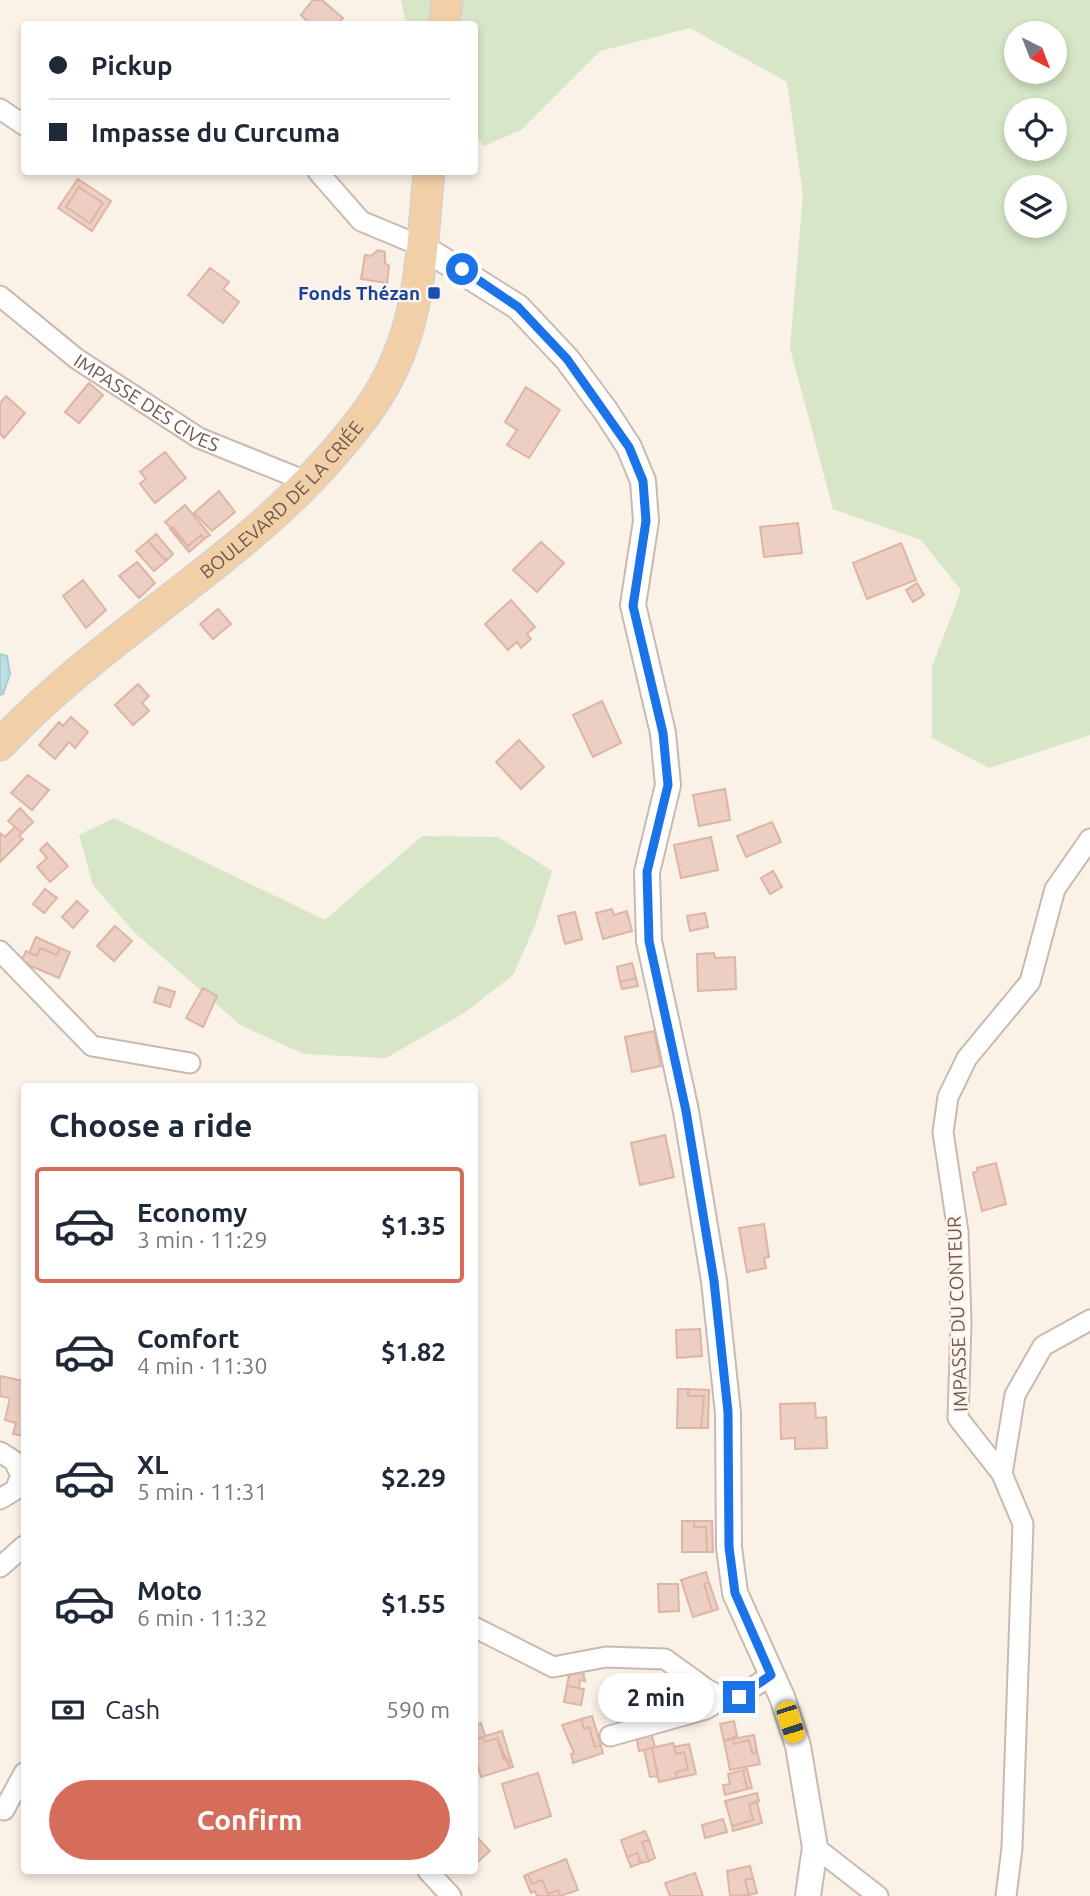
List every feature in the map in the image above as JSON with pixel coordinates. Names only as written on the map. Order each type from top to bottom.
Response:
[{"type":"main road","points":[[444,21],[447,0]]},
{"type":"main road","name":"BOULEVARD DE LA CRIÉE","points":[[0,745],[35,707],[268,522],[308,482],[378,400],[411,317],[429,175]]},
{"type":"street","points":[[0,109],[21,123]]},
{"type":"street","points":[[321,175],[361,220],[421,246],[518,307],[567,359],[605,410],[629,447],[643,481],[646,521],[633,606],[663,733],[668,785],[647,872],[649,941],[686,1111],[714,1281],[728,1412],[729,1547],[735,1593],[798,1746],[815,1847],[808,1896]]},
{"type":"street","name":"IMPASSE DES CIVES","points":[[0,296],[77,359],[199,438],[308,482]]},
{"type":"street","name":"IMPASSE DU CONTEUR","points":[[1006,1896],[1012,1848],[1023,1524],[1002,1474],[958,1418],[961,1322],[958,1232],[943,1132],[948,1097],[967,1058],[1030,982],[1055,889],[1090,839]]},
{"type":"street","points":[[0,951],[92,1046],[190,1063]]},
{"type":"street","points":[[1002,1474],[1015,1395],[1043,1346],[1090,1320]]},
{"type":"street","points":[[0,1452],[14,1461],[20,1476],[15,1490],[0,1499]]},
{"type":"street","points":[[0,1567],[21,1549]]},
{"type":"street","points":[[478,1629],[552,1667],[606,1657],[665,1658],[708,1690],[724,1698]]},
{"type":"street","points":[[610,1736],[706,1709],[724,1698],[739,1697],[771,1675]]},
{"type":"street","points":[[4,1810],[21,1779]]},
{"type":"street","points":[[815,1847],[878,1896]]},
{"type":"street","points":[[431,1874],[451,1896]]},
{"type":"green space","points":[[401,0],[1090,0],[1090,735],[989,768],[932,738],[932,667],[961,590],[921,540],[833,509],[790,348],[803,195],[787,82],[690,28],[600,51],[521,130],[484,146],[478,137],[478,21],[405,21]]},
{"type":"green space","points":[[114,818],[325,920],[422,836],[498,837],[552,871],[536,923],[513,975],[464,1013],[386,1058],[304,1054],[240,1025],[134,932],[93,885],[79,835]]},
{"type":"water","points":[[0,654],[7,656],[10,674],[3,694],[0,695]]},
{"type":"building","points":[[313,0],[322,0],[343,18],[340,21],[307,21],[301,15]]},
{"type":"building","points":[[78,179],[111,201],[92,231],[58,208]],"holes":[[[79,187],[103,203],[90,223],[66,207]]]},
{"type":"building","points":[[79,187],[103,203],[90,223],[66,207]]},
{"type":"building","points":[[378,250],[385,252],[385,263],[389,266],[387,283],[361,279],[365,255],[371,256]]},
{"type":"building","points":[[210,268],[229,282],[223,289],[239,302],[223,323],[188,295]]},
{"type":"building","points":[[89,383],[103,395],[79,423],[65,412]]},
{"type":"building","points":[[526,387],[560,410],[529,458],[507,445],[517,430],[505,422]]},
{"type":"building","points":[[6,396],[25,413],[4,438],[0,434],[0,403]]},
{"type":"building","points":[[165,452],[186,478],[155,503],[140,484],[146,479],[140,472]]},
{"type":"building","points":[[219,491],[235,512],[212,531],[194,513]]},
{"type":"building","points":[[185,505],[210,535],[204,539],[201,535],[188,546],[165,522]]},
{"type":"building","points":[[798,523],[802,553],[764,557],[760,527]]},
{"type":"building","points":[[173,527],[188,546],[201,535],[204,539],[189,552],[170,529]]},
{"type":"building","points":[[156,534],[173,554],[166,561],[148,541]]},
{"type":"building","points":[[148,541],[166,561],[154,571],[136,551]]},
{"type":"building","points":[[541,542],[564,563],[537,592],[513,570]]},
{"type":"building","points":[[901,543],[916,580],[867,599],[853,563]]},
{"type":"building","points":[[137,562],[155,583],[139,598],[119,576]]},
{"type":"building","points":[[83,580],[106,610],[86,628],[63,596]]},
{"type":"building","points":[[917,583],[924,595],[913,602],[906,590]]},
{"type":"building","points":[[511,600],[535,627],[527,634],[531,639],[521,648],[517,642],[508,650],[485,624]]},
{"type":"building","points":[[218,609],[231,624],[213,639],[200,624]]},
{"type":"building","points":[[138,684],[149,696],[142,703],[149,711],[133,725],[115,705]]},
{"type":"building","points":[[602,701],[621,743],[593,757],[573,715]]},
{"type":"building","points":[[71,717],[88,732],[75,748],[69,742],[55,759],[39,745],[59,722],[63,726]]},
{"type":"building","points":[[519,740],[544,767],[521,789],[496,762]]},
{"type":"building","points":[[28,775],[49,790],[32,810],[11,793]]},
{"type":"building","points":[[725,789],[730,820],[699,826],[693,795]]},
{"type":"building","points":[[20,808],[33,822],[22,833],[8,821]]},
{"type":"building","points":[[772,822],[781,842],[746,857],[737,836]]},
{"type":"building","points":[[15,827],[22,833],[19,836],[23,839],[0,862],[0,833],[5,837]]},
{"type":"building","points":[[711,837],[718,870],[681,878],[674,845]]},
{"type":"building","points":[[47,843],[68,866],[50,882],[37,867],[47,858],[40,850]]},
{"type":"building","points":[[773,871],[782,887],[770,894],[761,878]]},
{"type":"building","points":[[45,889],[57,898],[44,913],[33,904]]},
{"type":"building","points":[[77,901],[88,911],[73,928],[62,917]]},
{"type":"building","points":[[612,909],[614,915],[627,911],[632,931],[603,939],[596,913]]},
{"type":"building","points":[[575,912],[582,939],[565,944],[558,916]]},
{"type":"building","points":[[705,913],[708,927],[690,931],[687,916]]},
{"type":"building","points":[[115,926],[132,941],[114,961],[97,946]]},
{"type":"building","points":[[36,937],[60,948],[57,955],[40,948],[37,956],[29,953]]},
{"type":"building","points":[[40,948],[57,955],[60,948],[70,952],[59,978],[21,962],[26,951],[37,956]]},
{"type":"building","points":[[714,953],[715,958],[735,957],[736,989],[698,991],[697,954]]},
{"type":"building","points":[[632,963],[636,978],[620,982],[617,967]]},
{"type":"building","points":[[636,978],[638,986],[622,989],[620,982]]},
{"type":"building","points":[[159,987],[175,992],[170,1007],[154,1002]]},
{"type":"building","points":[[203,988],[217,996],[203,1027],[186,1018]]},
{"type":"building","points":[[654,1031],[661,1066],[632,1072],[625,1037]]},
{"type":"building","points":[[665,1135],[674,1177],[640,1185],[631,1143]]},
{"type":"building","points":[[996,1163],[1006,1204],[982,1211],[973,1173],[978,1171],[977,1168]]},
{"type":"building","points":[[764,1224],[769,1257],[764,1258],[766,1268],[747,1272],[739,1228]]},
{"type":"building","points":[[700,1329],[702,1356],[677,1358],[676,1330]]},
{"type":"building","points":[[0,1376],[21,1380],[21,1435],[13,1434],[16,1423],[5,1420],[10,1398],[0,1396]]},
{"type":"building","points":[[678,1389],[688,1389],[688,1396],[704,1396],[701,1428],[677,1428]]},
{"type":"building","points":[[688,1389],[709,1390],[708,1428],[701,1428],[704,1396],[688,1396]]},
{"type":"building","points":[[815,1403],[816,1418],[826,1417],[827,1448],[795,1449],[795,1438],[781,1439],[780,1404]]},
{"type":"building","points":[[682,1521],[694,1521],[694,1527],[706,1527],[707,1552],[682,1552]]},
{"type":"building","points":[[694,1521],[712,1521],[713,1552],[707,1552],[706,1527],[694,1527]]},
{"type":"building","points":[[706,1572],[709,1582],[704,1584],[712,1611],[693,1617],[681,1580]]},
{"type":"building","points":[[709,1582],[718,1609],[712,1611],[704,1584]]},
{"type":"building","points":[[658,1584],[678,1584],[679,1611],[659,1612]]},
{"type":"building","points":[[583,1672],[585,1681],[580,1680],[579,1688],[567,1686],[569,1675]]},
{"type":"building","points":[[670,1675],[673,1687],[667,1688],[670,1701],[650,1706],[651,1712],[643,1714],[634,1684]]},
{"type":"building","points":[[634,1684],[638,1698],[625,1702],[621,1688]]},
{"type":"building","points":[[567,1686],[584,1689],[581,1705],[564,1702]]},
{"type":"building","points":[[673,1687],[678,1705],[651,1712],[650,1706],[670,1701],[667,1688]]},
{"type":"building","points":[[592,1716],[601,1745],[595,1747],[589,1727],[584,1729],[581,1719]]},
{"type":"building","points":[[581,1719],[584,1729],[589,1727],[595,1747],[601,1745],[603,1753],[573,1763],[571,1754],[574,1753],[562,1725]]},
{"type":"building","points":[[734,1721],[737,1736],[724,1741],[720,1724]]},
{"type":"building","points":[[481,1723],[485,1736],[502,1731],[513,1767],[510,1768],[508,1759],[504,1760],[497,1738],[485,1742],[483,1737],[478,1739],[478,1724]]},
{"type":"building","points":[[651,1733],[655,1747],[639,1751],[636,1736]]},
{"type":"building","points":[[754,1735],[757,1752],[752,1753],[749,1740],[734,1744],[733,1739]]},
{"type":"building","points":[[483,1737],[485,1742],[497,1738],[510,1768],[481,1777],[478,1767],[478,1739]]},
{"type":"building","points":[[733,1739],[734,1744],[749,1740],[752,1753],[757,1752],[760,1764],[730,1770],[724,1741]]},
{"type":"building","points":[[673,1743],[676,1754],[684,1752],[688,1769],[676,1772],[677,1778],[659,1782],[652,1748]]},
{"type":"building","points":[[689,1744],[696,1774],[677,1778],[676,1772],[688,1769],[684,1752],[676,1754],[674,1747]]},
{"type":"building","points":[[652,1748],[658,1776],[650,1777],[644,1750]]},
{"type":"building","points":[[747,1769],[752,1788],[747,1789],[743,1770]]},
{"type":"building","points":[[743,1770],[747,1789],[725,1795],[723,1785],[730,1784],[728,1774]]},
{"type":"building","points":[[538,1773],[551,1816],[515,1828],[502,1784]]},
{"type":"building","points":[[757,1793],[759,1801],[749,1804],[753,1820],[732,1826],[725,1801]]},
{"type":"building","points":[[757,1802],[762,1823],[733,1831],[732,1826],[753,1820],[749,1804]]},
{"type":"building","points":[[723,1819],[727,1832],[705,1838],[702,1825]]},
{"type":"building","points":[[645,1831],[649,1840],[642,1842],[649,1861],[641,1863],[637,1853],[627,1857],[621,1840]]},
{"type":"building","points":[[478,1838],[490,1851],[478,1862]]},
{"type":"building","points":[[649,1840],[655,1858],[649,1861],[642,1842]]},
{"type":"building","points":[[637,1853],[641,1863],[631,1867],[627,1857]]},
{"type":"building","points":[[566,1859],[578,1890],[560,1896],[558,1890],[548,1894],[542,1880],[532,1884],[528,1874]]},
{"type":"building","points":[[750,1866],[753,1878],[745,1880],[749,1895],[730,1896],[727,1871]]},
{"type":"building","points":[[695,1873],[703,1896],[670,1896],[665,1883]]},
{"type":"building","points":[[528,1874],[532,1884],[542,1880],[548,1894],[558,1890],[560,1896],[537,1896],[535,1891],[531,1893],[524,1876]]},
{"type":"building","points":[[753,1878],[757,1893],[749,1895],[745,1880]]},
{"type":"place","name":"Fonds Thézan","points":[[434,293]]},
{"type":"route","points":[[462,269],[518,307],[567,359],[629,447],[643,481],[646,521],[633,606],[643,658],[663,733],[668,785],[647,872],[649,941],[686,1111],[714,1281],[728,1412],[729,1547],[735,1593],[771,1675],[739,1697]]}]
